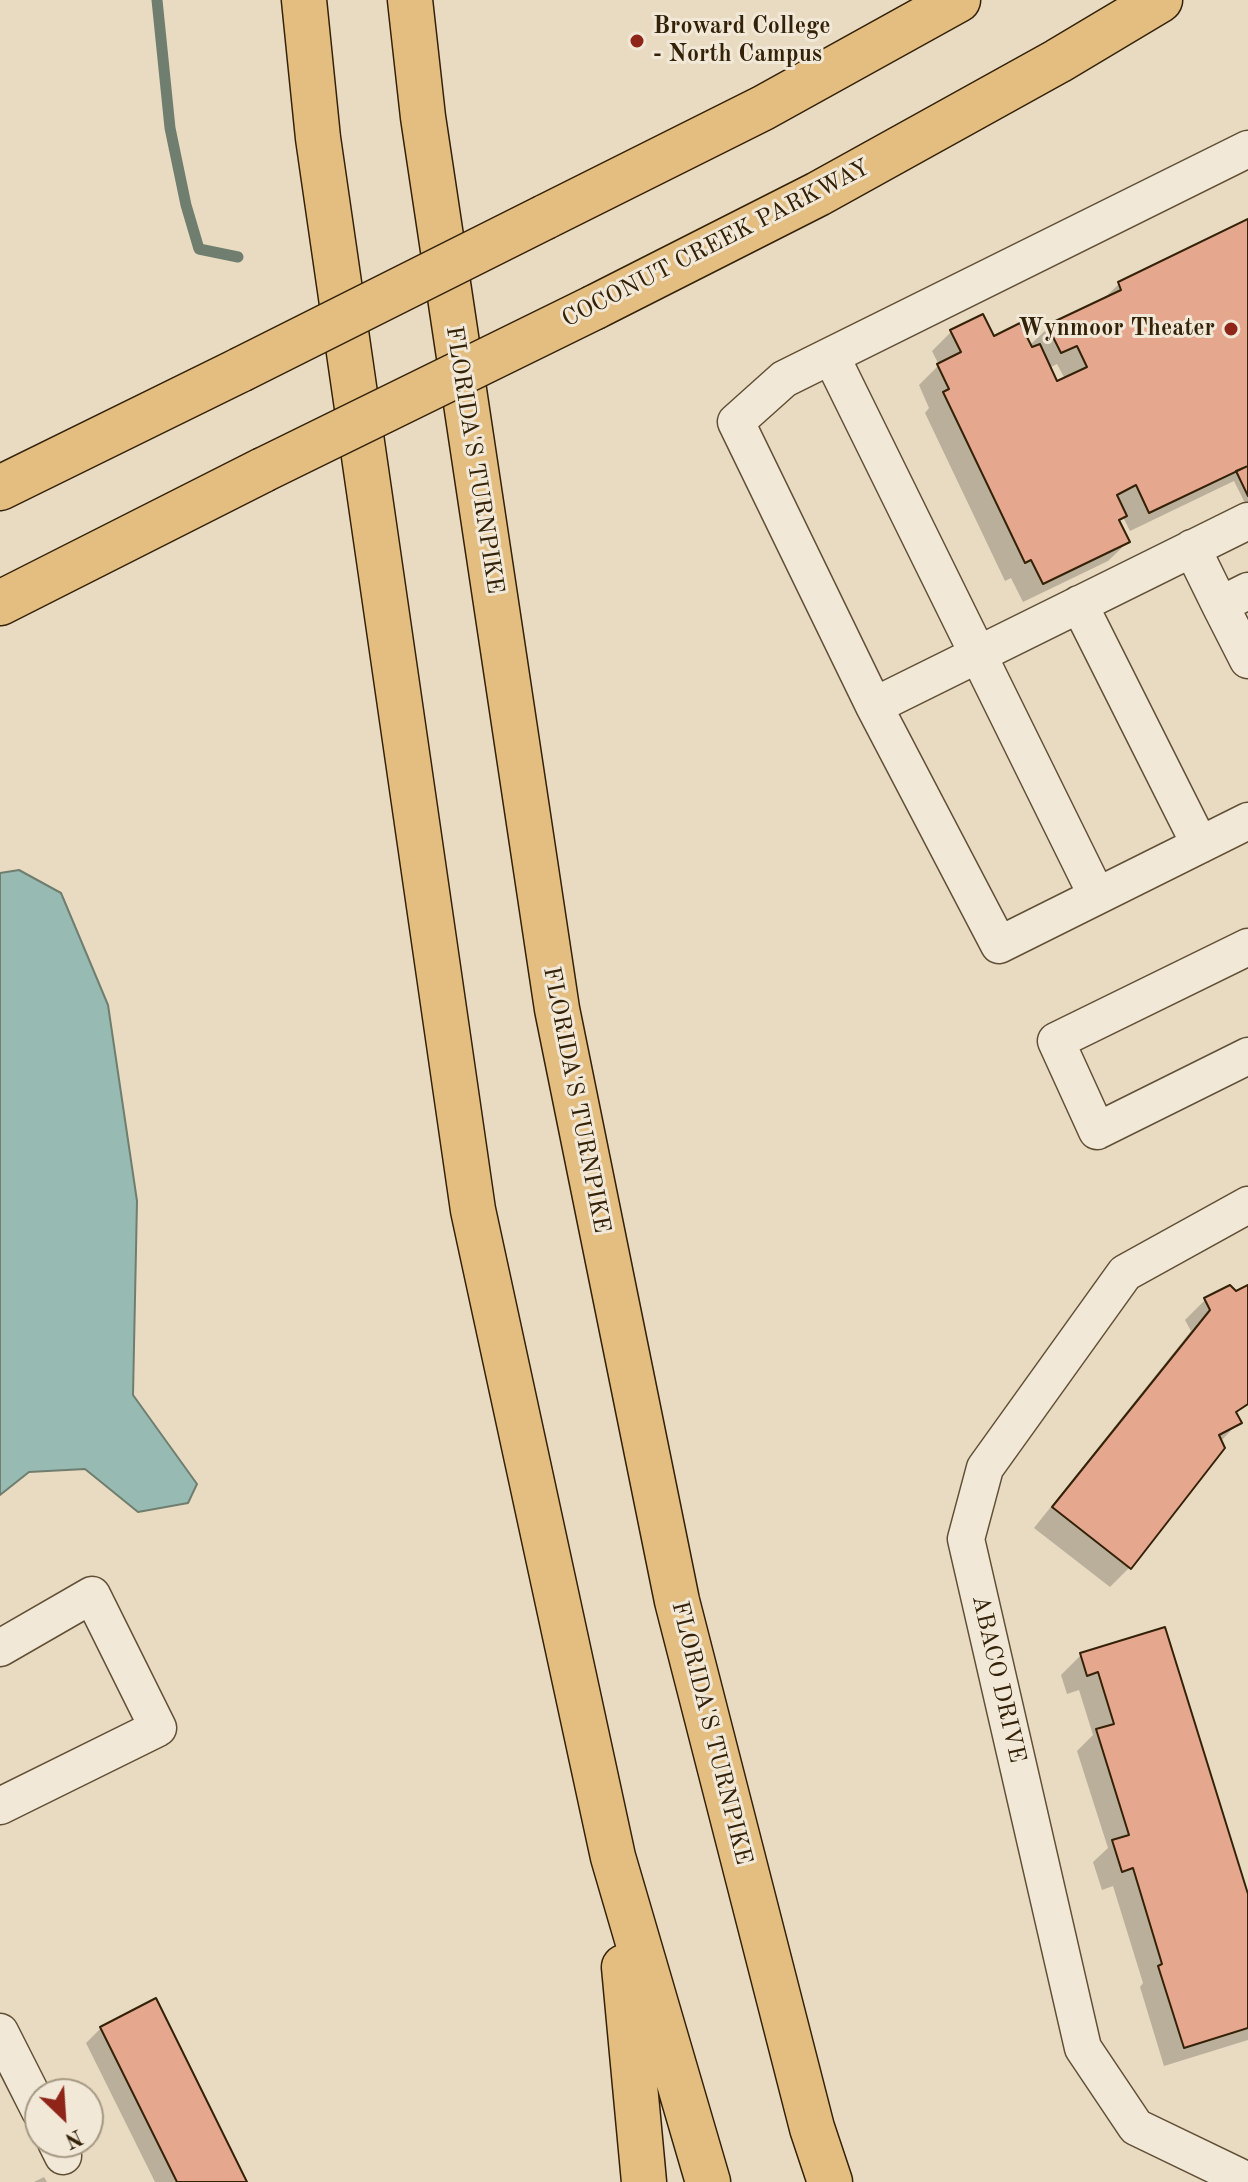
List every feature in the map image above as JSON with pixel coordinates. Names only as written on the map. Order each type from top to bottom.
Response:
[{"type":"main road","points":[[304,0],[318,138],[473,1210],[613,1857],[708,2182]]},
{"type":"main road","name":"FLORIDA'S TURNPIKE","points":[[410,0],[425,133],[557,1009],[677,1601],[812,2128],[830,2182]]},
{"type":"main road","points":[[0,488],[763,108],[958,0]]},
{"type":"main road","name":"COCONUT CREEK PARKWAY","points":[[0,603],[818,194],[1058,61],[1160,0]]},
{"type":"main road","points":[[613,1857],[644,2182]]},
{"type":"street","points":[[1248,149],[784,379],[736,422],[874,706],[999,945],[1248,821]]},
{"type":"street","points":[[831,356],[1097,896]]},
{"type":"street","points":[[874,706],[1248,521]]},
{"type":"street","points":[[1192,548],[1234,598],[1248,660]]},
{"type":"street","points":[[1079,604],[1200,845]]},
{"type":"street","points":[[1248,947],[1056,1041],[1097,1131],[1248,1056]]},
{"type":"street","name":"ABACO DRIVE","points":[[1248,1205],[1125,1273],[985,1468],[966,1539],[1083,2048],[1136,2127],[1248,2181]]},
{"type":"street","points":[[0,1648],[92,1595],[158,1728],[0,1806]]},
{"type":"street","points":[[0,2032],[24,2079]]},
{"type":"water","points":[[19,870],[61,893],[108,1005],[137,1201],[133,1395],[197,1484],[188,1503],[138,1512],[85,1469],[29,1472],[0,1495],[0,873]]},
{"type":"building","points":[[1248,219],[1248,466],[1149,513],[1136,485],[1117,495],[1127,516],[1119,520],[1130,542],[1043,584],[1031,560],[1025,563],[943,392],[949,389],[937,364],[961,352],[950,330],[983,314],[994,336],[1020,323],[1032,347],[1040,344],[1057,381],[1087,367],[1077,346],[1061,353],[1047,325],[1121,290],[1118,282]]},
{"type":"building","points":[[1248,466],[1248,496],[1236,471]]},
{"type":"building","points":[[1230,1285],[1236,1291],[1248,1285],[1248,1404],[1236,1412],[1242,1423],[1219,1435],[1225,1448],[1131,1569],[1052,1507],[1210,1310],[1204,1298]]},
{"type":"building","points":[[1165,1627],[1248,1894],[1248,2028],[1184,2048],[1158,1966],[1162,1964],[1133,1868],[1122,1872],[1112,1840],[1129,1835],[1096,1729],[1114,1724],[1098,1672],[1087,1676],[1080,1653]]},
{"type":"building","points":[[156,1998],[247,2182],[177,2182],[100,2027]]},
{"type":"waterway","points":[[157,0],[170,128],[199,249],[238,257]]},
{"type":"place","name":"Broward College - North Campus","points":[[637,41]]},
{"type":"place","name":"Wynmoor Theater","points":[[1231,329]]}]
